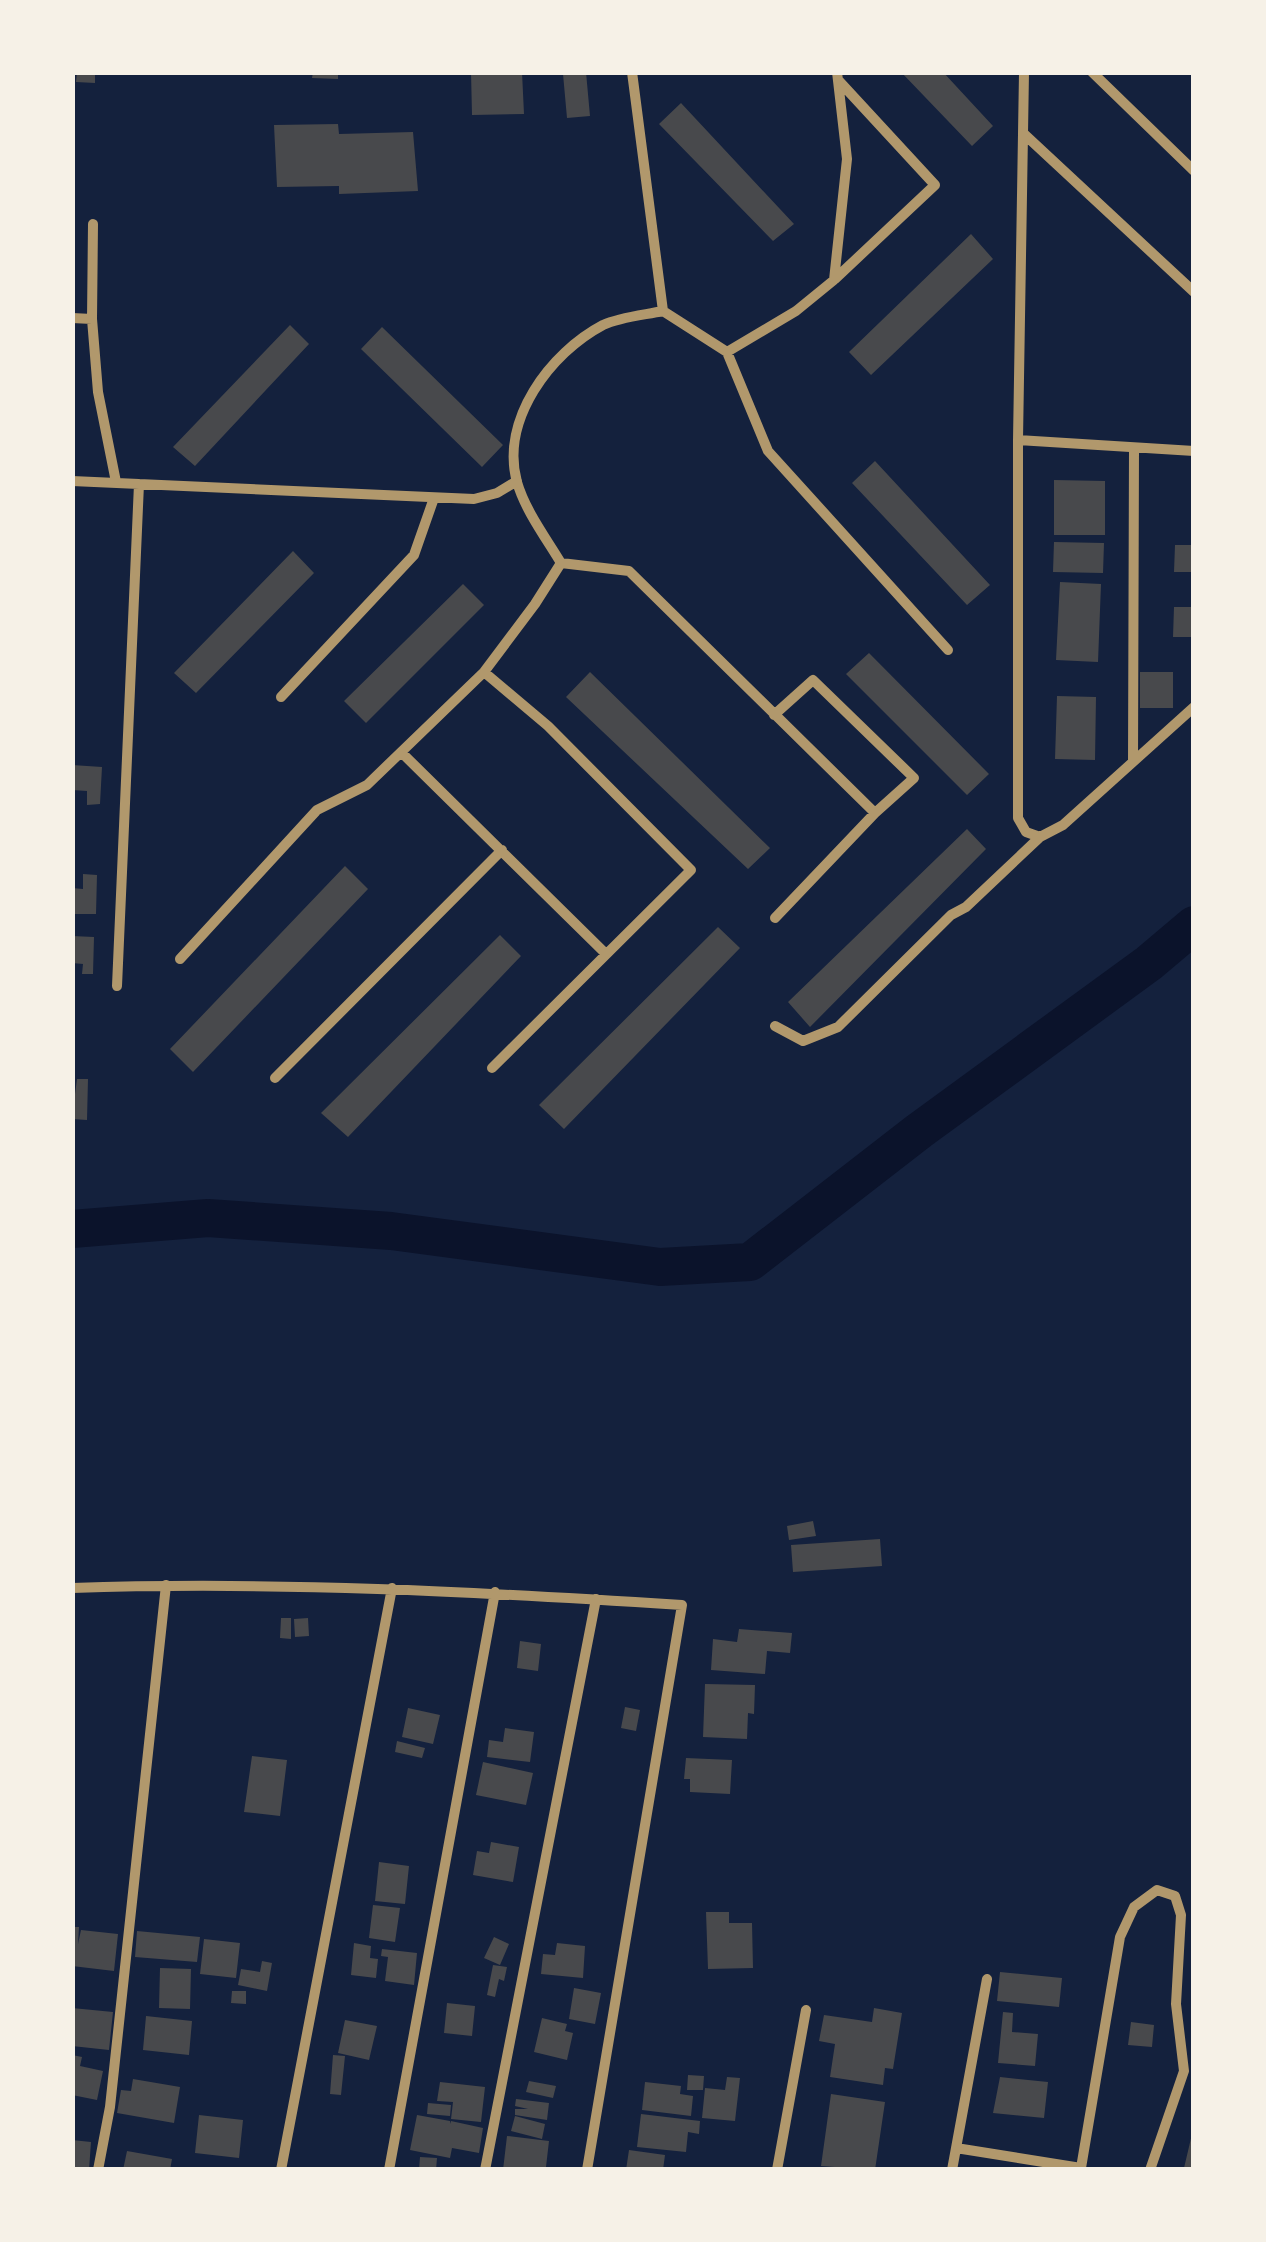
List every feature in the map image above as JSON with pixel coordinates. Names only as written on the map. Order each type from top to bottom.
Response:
[{"type":"street","points":[[632,72],[663,311]]},
{"type":"street","points":[[1024,72],[1018,440],[1018,818],[1026,832],[1040,837]]},
{"type":"street","points":[[1092,72],[1194,171]]},
{"type":"street","points":[[726,352],[796,311],[935,185],[838,76]]},
{"type":"street","points":[[834,280],[847,159],[838,76]]},
{"type":"street","points":[[1023,134],[1194,292]]},
{"type":"street","points":[[93,224],[92,319],[98,392],[116,482]]},
{"type":"street","points":[[560,563],[516,481],[515,434],[532,390],[563,355],[605,324],[663,311],[726,352],[768,451],[948,650]]},
{"type":"street","points":[[72,318],[92,319]]},
{"type":"street","points":[[1018,440],[1194,451]]},
{"type":"street","points":[[1133,762],[1134,448]]},
{"type":"street","points":[[72,481],[474,499],[498,493],[516,481]]},
{"type":"street","points":[[117,986],[139,484]]},
{"type":"street","points":[[281,697],[414,556],[434,498]]},
{"type":"street","points":[[180,959],[317,810],[368,784],[484,672],[536,604],[560,563]]},
{"type":"street","points":[[560,563],[629,571],[875,814]]},
{"type":"street","points":[[484,672],[548,726],[691,870],[604,952],[492,1068]]},
{"type":"street","points":[[774,716],[812,680],[914,778],[775,918]]},
{"type":"street","points":[[774,1026],[803,1041],[838,1028],[951,915],[966,907],[1040,837],[1064,825],[1194,707]]},
{"type":"street","points":[[402,753],[604,952]]},
{"type":"street","points":[[274,1078],[502,850]]},
{"type":"street","points":[[98,2170],[110,2106],[166,1585]]},
{"type":"street","points":[[72,1588],[392,1588],[682,1605],[587,2170]]},
{"type":"street","points":[[281,2170],[392,1588]]},
{"type":"street","points":[[388,2170],[495,1592]]},
{"type":"street","points":[[486,2170],[596,1600]]},
{"type":"street","points":[[956,2148],[1081,2168],[1120,1937],[1134,1907],[1157,1890],[1175,1896],[1181,1916],[1175,1972],[1184,2071],[1150,2170]]},
{"type":"street","points":[[952,2170],[987,1979]]},
{"type":"street","points":[[777,2170],[806,2010]]},
{"type":"building","points":[[77,72],[95,72],[95,83],[76,82]]},
{"type":"building","points":[[313,72],[338,72],[338,79],[312,78]]},
{"type":"building","points":[[471,72],[522,72],[524,114],[472,115]]},
{"type":"building","points":[[586,72],[590,116],[567,118],[563,74]]},
{"type":"building","points":[[901,72],[943,72],[993,126],[972,146]]},
{"type":"building","points":[[681,103],[794,224],[773,241],[659,124]]},
{"type":"building","points":[[338,124],[339,134],[413,132],[418,191],[339,194],[339,186],[277,187],[274,125]]},
{"type":"building","points":[[971,234],[993,259],[871,375],[849,352]]},
{"type":"building","points":[[290,325],[309,344],[195,466],[173,447]]},
{"type":"building","points":[[382,327],[503,445],[482,467],[361,349]]},
{"type":"building","points":[[875,461],[990,585],[967,605],[852,483]]},
{"type":"building","points":[[1054,480],[1105,481],[1105,535],[1054,535]]},
{"type":"building","points":[[1054,542],[1104,543],[1103,573],[1053,572]]},
{"type":"building","points":[[1175,545],[1194,545],[1194,572],[1174,572]]},
{"type":"building","points":[[293,551],[314,573],[196,693],[174,673]]},
{"type":"building","points":[[1060,582],[1101,584],[1098,662],[1056,660]]},
{"type":"building","points":[[463,584],[484,605],[366,723],[344,701]]},
{"type":"building","points":[[1174,607],[1194,607],[1194,637],[1173,637]]},
{"type":"building","points":[[869,653],[989,774],[967,795],[846,674]]},
{"type":"building","points":[[590,672],[770,848],[748,869],[566,697]]},
{"type":"building","points":[[1140,672],[1173,672],[1173,708],[1140,708]]},
{"type":"building","points":[[1057,696],[1096,697],[1095,760],[1055,759]]},
{"type":"building","points":[[72,765],[102,767],[100,804],[87,805],[87,791],[72,790]]},
{"type":"building","points":[[967,829],[986,849],[810,1027],[788,1002]]},
{"type":"building","points":[[345,866],[368,889],[193,1072],[170,1049]]},
{"type":"building","points":[[83,874],[97,875],[96,914],[72,914],[72,888],[83,889]]},
{"type":"building","points":[[718,927],[740,948],[564,1129],[539,1105]]},
{"type":"building","points":[[500,935],[521,956],[348,1137],[321,1113]]},
{"type":"building","points":[[72,936],[94,937],[93,974],[82,974],[83,964],[72,963]]},
{"type":"building","points":[[77,1079],[88,1079],[87,1120],[72,1119],[72,1093],[75,1094]]},
{"type":"building","points":[[813,1521],[816,1536],[789,1540],[787,1526]]},
{"type":"building","points":[[880,1539],[882,1566],[793,1572],[791,1545]]},
{"type":"building","points":[[281,1618],[291,1618],[291,1639],[280,1638]]},
{"type":"building","points":[[308,1618],[309,1636],[295,1637],[294,1619]]},
{"type":"building","points":[[739,1629],[792,1633],[790,1653],[767,1651],[765,1674],[711,1670],[713,1639],[737,1642]]},
{"type":"building","points":[[520,1641],[541,1644],[538,1671],[517,1668]]},
{"type":"building","points":[[705,1684],[755,1685],[754,1714],[748,1713],[747,1739],[703,1737]]},
{"type":"building","points":[[625,1707],[640,1710],[636,1731],[621,1728]]},
{"type":"building","points":[[408,1708],[440,1715],[433,1744],[402,1737]]},
{"type":"building","points":[[505,1728],[534,1732],[530,1762],[487,1757],[489,1740],[503,1742]]},
{"type":"building","points":[[397,1741],[425,1748],[422,1758],[395,1752]]},
{"type":"building","points":[[252,1756],[287,1760],[280,1816],[244,1812]]},
{"type":"building","points":[[686,1758],[732,1760],[730,1794],[690,1792],[690,1779],[684,1779]]},
{"type":"building","points":[[483,1762],[533,1773],[526,1805],[476,1795]]},
{"type":"building","points":[[491,1842],[519,1847],[513,1882],[473,1875],[477,1851],[489,1853]]},
{"type":"building","points":[[379,1862],[409,1866],[405,1904],[375,1901]]},
{"type":"building","points":[[373,1905],[400,1908],[395,1942],[369,1938]]},
{"type":"building","points":[[706,1912],[729,1912],[729,1923],[752,1923],[753,1968],[708,1969]]},
{"type":"building","points":[[72,1927],[79,1927],[78,1944],[81,1930],[118,1934],[114,1971],[72,1966]]},
{"type":"building","points":[[137,1931],[200,1937],[197,1962],[135,1957]]},
{"type":"building","points":[[494,1937],[509,1944],[500,1965],[484,1958]]},
{"type":"building","points":[[204,1939],[240,1943],[236,1978],[200,1974]]},
{"type":"building","points":[[354,1943],[371,1946],[370,1958],[378,1959],[376,1978],[351,1975]]},
{"type":"building","points":[[557,1943],[585,1946],[583,1978],[541,1974],[543,1954],[555,1955]]},
{"type":"building","points":[[382,1949],[417,1953],[414,1985],[385,1981],[388,1957],[381,1956]]},
{"type":"building","points":[[262,1961],[272,1963],[267,1991],[238,1985],[241,1969],[260,1972]]},
{"type":"building","points":[[493,1965],[507,1967],[495,1997],[487,1995]]},
{"type":"building","points":[[160,1968],[191,1969],[190,2009],[159,2008]]},
{"type":"building","points":[[1000,1972],[1062,1978],[1059,2007],[997,2001]]},
{"type":"building","points":[[574,1988],[601,1993],[595,2024],[569,2019]]},
{"type":"building","points":[[232,1991],[246,1991],[246,2004],[231,2003]]},
{"type":"building","points":[[447,2003],[475,2006],[472,2036],[444,2033]]},
{"type":"building","points":[[72,2008],[113,2012],[109,2050],[72,2046]]},
{"type":"building","points":[[874,2008],[902,2013],[893,2069],[885,2068],[883,2085],[830,2077],[835,2044],[819,2041],[824,2015],[872,2022]]},
{"type":"building","points":[[1003,2012],[1013,2013],[1012,2032],[1038,2034],[1035,2066],[998,2063]]},
{"type":"building","points":[[146,2016],[192,2021],[189,2055],[143,2050]]},
{"type":"building","points":[[542,2018],[567,2024],[565,2031],[573,2033],[567,2060],[534,2052]]},
{"type":"building","points":[[345,2020],[377,2026],[369,2060],[338,2053]]},
{"type":"building","points":[[1131,2022],[1154,2025],[1152,2047],[1128,2045]]},
{"type":"building","points":[[72,2055],[82,2057],[80,2066],[103,2071],[97,2100],[72,2095]]},
{"type":"building","points":[[333,2055],[345,2056],[341,2095],[330,2094]]},
{"type":"building","points":[[688,2075],[704,2076],[703,2090],[687,2090]]},
{"type":"building","points":[[727,2077],[740,2078],[735,2121],[702,2118],[705,2088],[725,2090]]},
{"type":"building","points":[[1000,2077],[1048,2082],[1044,2118],[993,2113]]},
{"type":"building","points":[[133,2079],[180,2087],[174,2123],[117,2113],[121,2090],[131,2091]]},
{"type":"building","points":[[529,2081],[556,2086],[553,2098],[526,2092]]},
{"type":"building","points":[[440,2082],[485,2087],[481,2122],[451,2119],[453,2102],[437,2101]]},
{"type":"building","points":[[645,2082],[681,2086],[680,2094],[693,2096],[691,2116],[642,2110]]},
{"type":"building","points":[[831,2094],[885,2102],[875,2170],[821,2166]]},
{"type":"building","points":[[516,2099],[549,2103],[547,2120],[515,2115],[515,2109],[528,2109],[515,2106]]},
{"type":"building","points":[[428,2103],[451,2105],[450,2116],[427,2114]]},
{"type":"building","points":[[641,2114],[700,2121],[699,2134],[688,2132],[686,2152],[637,2147]]},
{"type":"building","points":[[199,2115],[243,2120],[239,2158],[195,2153]]},
{"type":"building","points":[[417,2115],[483,2128],[479,2153],[452,2148],[450,2158],[410,2150]]},
{"type":"building","points":[[515,2116],[545,2124],[542,2139],[511,2131]]},
{"type":"building","points":[[1192,2134],[1194,2170],[1189,2170],[1184,2168]]},
{"type":"building","points":[[507,2136],[549,2141],[546,2167],[503,2170]]},
{"type":"building","points":[[72,2140],[91,2142],[89,2170],[72,2170]]},
{"type":"building","points":[[629,2150],[665,2155],[663,2170],[626,2170]]},
{"type":"building","points":[[127,2151],[172,2159],[170,2170],[123,2170]]},
{"type":"building","points":[[420,2157],[437,2158],[436,2170],[419,2170]]},
{"type":"waterway","points":[[72,1229],[208,1218],[391,1231],[660,1267],[750,1262],[919,1131],[1149,963],[1194,925]]}]
